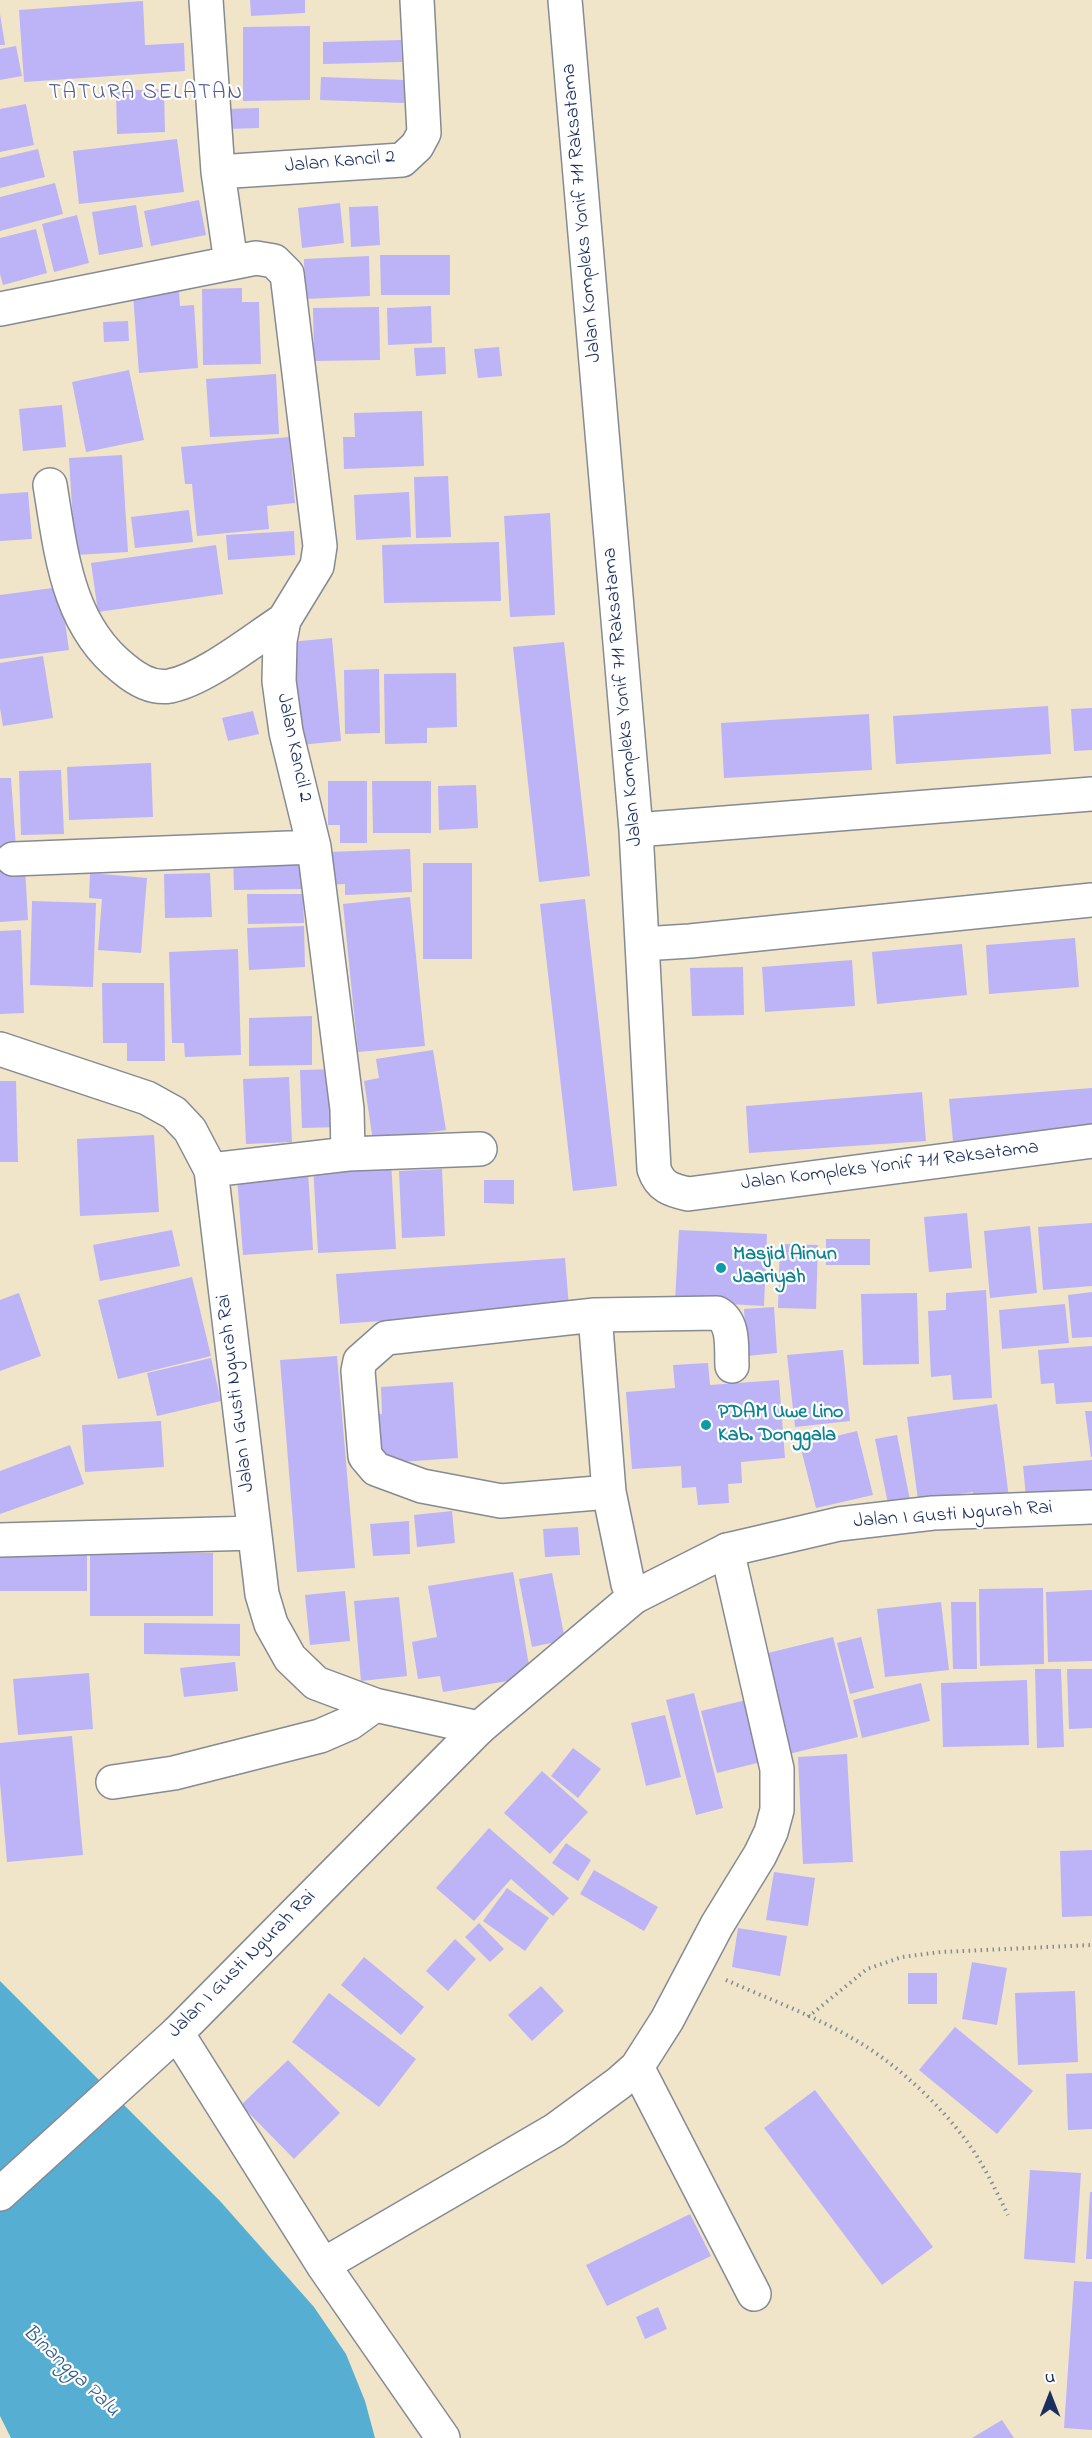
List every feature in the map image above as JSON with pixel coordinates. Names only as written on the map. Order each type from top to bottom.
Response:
[{"type":"street","points":[[206,0],[218,172],[231,263]]},
{"type":"street","name":"Jalan Kancil 2","points":[[218,172],[402,160],[417,146],[423,133],[417,0]]},
{"type":"street","name":"Jalan Kompleks Yonif 711 Raksatama","points":[[565,0],[636,830],[654,1169],[662,1184],[670,1190],[688,1194],[1092,1141]]},
{"type":"street","name":"Jalan Kancil 2","points":[[0,309],[256,258],[274,261],[287,274],[320,546],[317,566],[284,620],[280,640],[279,681],[285,732],[314,848],[347,1109],[348,1154]]},
{"type":"street","points":[[50,485],[63,563],[70,594],[78,612],[110,658],[142,681],[156,686],[171,686],[195,676],[284,620]]},
{"type":"street","points":[[636,830],[1092,794]]},
{"type":"street","points":[[13,859],[314,848]]},
{"type":"street","points":[[642,944],[1092,900]]},
{"type":"street","name":"Jalan I Gusti Ngurah Rai","points":[[0,1049],[147,1098],[174,1113],[190,1130],[211,1170],[262,1594],[271,1624],[291,1658],[316,1683],[375,1705],[479,1728]]},
{"type":"street","points":[[211,1170],[348,1154],[480,1149]]},
{"type":"street","points":[[609,1492],[501,1502],[422,1486],[376,1469],[365,1456],[358,1371],[360,1361],[386,1338],[595,1315],[717,1313],[724,1317],[729,1325],[732,1366]]},
{"type":"street","points":[[595,1315],[609,1492],[628,1584],[634,1597]]},
{"type":"street","name":"Jalan I Gusti Ngurah Rai","points":[[0,2194],[177,2033],[479,1728],[634,1597],[727,1550],[839,1524],[933,1513],[1092,1507]]},
{"type":"street","points":[[0,1540],[254,1533]]},
{"type":"street","points":[[323,2265],[555,2130],[637,2067],[667,2020],[717,1925],[760,1855],[771,1833],[777,1810],[777,1770],[727,1550]]},
{"type":"street","points":[[113,1782],[174,1773],[320,1736],[350,1723],[375,1705]]},
{"type":"street","points":[[177,2033],[323,2265],[443,2438]]},
{"type":"street","points":[[637,2067],[754,2294]]},
{"type":"path","points":[[808,2017],[867,1969],[902,1957],[941,1952],[1092,1945]]},
{"type":"path","points":[[695,1966],[808,2017],[861,2044],[895,2068],[938,2108],[968,2143],[988,2175],[1008,2215]]},
{"type":"water","name":"Binangga Palu","points":[[0,1981],[220,2201],[314,2307],[346,2354],[365,2401],[375,2438],[11,2438],[0,2416]]},
{"type":"building","points":[[250,0],[305,0],[305,13],[251,16]]},
{"type":"building","points":[[143,1],[145,45],[184,43],[185,71],[24,82],[19,10]]},
{"type":"building","points":[[0,14],[5,45],[0,45]]},
{"type":"building","points":[[310,26],[310,100],[243,101],[243,27]]},
{"type":"building","points":[[401,40],[402,62],[323,64],[323,42]]},
{"type":"building","points":[[16,46],[22,76],[0,80],[0,49]]},
{"type":"building","points":[[321,77],[405,80],[404,103],[320,100]]},
{"type":"building","points":[[164,89],[165,132],[117,134],[116,91]]},
{"type":"building","points":[[26,104],[34,145],[0,152],[0,109]]},
{"type":"building","points":[[259,108],[259,128],[226,129],[225,109]]},
{"type":"building","points":[[177,139],[184,192],[79,204],[73,151]]},
{"type":"building","points":[[38,149],[45,177],[0,188],[0,158]]},
{"type":"building","points":[[55,183],[63,214],[0,231],[0,197]]},
{"type":"building","points":[[199,200],[206,235],[151,246],[144,211]]},
{"type":"building","points":[[340,203],[344,243],[302,248],[298,208]]},
{"type":"building","points":[[136,205],[143,247],[99,255],[92,212]]},
{"type":"building","points":[[378,206],[380,245],[351,247],[349,207]]},
{"type":"building","points":[[77,215],[89,263],[54,272],[42,224]]},
{"type":"building","points":[[36,229],[47,273],[3,285],[0,274],[0,238]]},
{"type":"building","points":[[380,255],[450,255],[450,295],[381,295]]},
{"type":"building","points":[[369,256],[370,296],[305,299],[304,259]]},
{"type":"building","points":[[242,288],[242,302],[259,302],[261,364],[203,365],[202,289]]},
{"type":"building","points":[[179,291],[180,306],[194,305],[198,368],[139,373],[133,295]]},
{"type":"building","points":[[431,306],[432,343],[388,345],[387,308]]},
{"type":"building","points":[[379,307],[380,360],[314,361],[313,308]]},
{"type":"building","points":[[128,321],[129,341],[104,342],[103,322]]},
{"type":"building","points":[[445,347],[446,374],[416,376],[414,348]]},
{"type":"building","points":[[499,347],[502,376],[478,378],[474,349]]},
{"type":"building","points":[[129,370],[144,440],[86,452],[72,382]]},
{"type":"building","points":[[276,374],[279,434],[210,437],[206,379]]},
{"type":"building","points":[[62,405],[66,447],[23,451],[19,409]]},
{"type":"building","points":[[422,411],[424,466],[344,469],[343,437],[355,437],[354,413]]},
{"type":"building","points":[[289,437],[295,503],[267,506],[269,529],[197,536],[192,484],[185,484],[181,447]]},
{"type":"building","points":[[122,455],[128,552],[75,555],[69,458]]},
{"type":"building","points":[[448,476],[451,537],[416,538],[414,477]]},
{"type":"building","points":[[28,492],[32,539],[0,541],[0,494]]},
{"type":"building","points":[[409,492],[411,537],[356,540],[354,495]]},
{"type":"building","points":[[189,510],[193,542],[135,548],[131,517]]},
{"type":"building","points":[[550,513],[555,615],[510,617],[504,516]]},
{"type":"building","points":[[294,531],[295,555],[228,560],[226,535]]},
{"type":"building","points":[[499,542],[501,601],[384,603],[382,545]]},
{"type":"building","points":[[216,545],[223,594],[98,612],[91,563]]},
{"type":"building","points":[[60,587],[69,650],[0,659],[0,595]]},
{"type":"building","points":[[332,638],[341,741],[300,745],[290,642]]},
{"type":"building","points":[[564,642],[590,876],[539,882],[513,647]]},
{"type":"building","points":[[43,656],[53,718],[3,726],[0,708],[0,663]]},
{"type":"building","points":[[379,669],[380,733],[345,734],[344,670]]},
{"type":"building","points":[[456,673],[457,727],[427,728],[427,743],[385,744],[384,674]]},
{"type":"building","points":[[1048,706],[1051,754],[896,764],[893,716]]},
{"type":"building","points":[[1092,708],[1092,750],[1074,751],[1071,709]]},
{"type":"building","points":[[253,711],[259,734],[228,741],[222,718]]},
{"type":"building","points":[[869,714],[872,770],[724,778],[721,723]]},
{"type":"building","points":[[151,763],[153,817],[69,820],[67,767]]},
{"type":"building","points":[[61,770],[64,834],[21,835],[19,771]]},
{"type":"building","points":[[0,778],[11,778],[16,848],[0,849]]},
{"type":"building","points":[[328,781],[367,781],[367,843],[340,843],[340,825],[328,825]]},
{"type":"building","points":[[372,781],[431,781],[431,833],[373,833]]},
{"type":"building","points":[[476,785],[478,828],[439,830],[438,786]]},
{"type":"building","points":[[410,849],[412,892],[345,895],[345,884],[329,885],[328,852]]},
{"type":"building","points":[[303,855],[303,889],[234,890],[233,856]]},
{"type":"building","points":[[423,863],[472,863],[472,959],[423,959]]},
{"type":"building","points":[[25,867],[28,920],[0,922],[0,868]]},
{"type":"building","points":[[90,873],[147,878],[141,953],[98,950],[102,899],[89,898]]},
{"type":"building","points":[[210,873],[212,917],[165,918],[164,874]]},
{"type":"building","points":[[247,894],[303,894],[304,923],[248,924]]},
{"type":"building","points":[[410,897],[425,1046],[358,1052],[343,904]]},
{"type":"building","points":[[585,899],[617,1186],[573,1191],[540,904]]},
{"type":"building","points":[[32,901],[96,903],[93,987],[30,985]]},
{"type":"building","points":[[304,926],[305,967],[249,970],[247,928]]},
{"type":"building","points":[[21,930],[24,1013],[0,1014],[0,931]]},
{"type":"building","points":[[1075,938],[1079,987],[989,994],[986,945]]},
{"type":"building","points":[[962,944],[967,995],[877,1004],[872,952]]},
{"type":"building","points":[[238,949],[241,1055],[185,1057],[184,1043],[172,1043],[169,952]]},
{"type":"building","points":[[852,960],[855,1006],[765,1012],[762,967]]},
{"type":"building","points":[[743,967],[744,1015],[692,1016],[690,968]]},
{"type":"building","points":[[102,983],[164,983],[165,1061],[127,1061],[127,1043],[103,1043]]},
{"type":"building","points":[[312,1016],[312,1065],[249,1066],[249,1018]]},
{"type":"building","points":[[433,1050],[446,1130],[373,1141],[364,1081],[379,1078],[376,1059]]},
{"type":"building","points":[[339,1069],[341,1127],[302,1128],[300,1070]]},
{"type":"building","points":[[289,1077],[292,1142],[246,1144],[243,1079]]},
{"type":"building","points":[[0,1081],[16,1081],[18,1162],[0,1162]]},
{"type":"building","points":[[1092,1088],[1092,1130],[953,1141],[949,1099]]},
{"type":"building","points":[[922,1092],[926,1141],[749,1153],[746,1106]]},
{"type":"building","points":[[154,1135],[159,1212],[80,1216],[77,1139]]},
{"type":"building","points":[[391,1161],[396,1249],[318,1253],[313,1165]]},
{"type":"building","points":[[442,1169],[445,1236],[402,1238],[399,1171]]},
{"type":"building","points":[[308,1172],[313,1250],[243,1255],[237,1177]]},
{"type":"building","points":[[484,1180],[514,1180],[514,1204],[484,1203]]},
{"type":"building","points":[[967,1213],[972,1268],[929,1272],[924,1217]]},
{"type":"building","points":[[1092,1223],[1092,1286],[1043,1290],[1038,1227]]},
{"type":"building","points":[[1030,1226],[1037,1293],[990,1298],[984,1231]]},
{"type":"building","points":[[172,1230],[180,1266],[100,1281],[93,1245]]},
{"type":"building","name":"Masjid Ainun Jaariyah","points":[[679,1230],[767,1234],[764,1306],[675,1301]]},
{"type":"building","points":[[826,1239],[870,1239],[870,1265],[826,1265]]},
{"type":"building","points":[[780,1244],[818,1245],[816,1309],[778,1308]]},
{"type":"building","points":[[565,1258],[569,1307],[340,1324],[336,1274]]},
{"type":"building","points":[[192,1277],[211,1356],[118,1379],[98,1300]]},
{"type":"building","points":[[986,1290],[992,1398],[953,1400],[951,1375],[931,1377],[928,1311],[946,1310],[946,1293]]},
{"type":"building","points":[[1092,1292],[1092,1337],[1072,1338],[1068,1295]]},
{"type":"building","points":[[19,1293],[41,1356],[0,1371],[0,1300]]},
{"type":"building","points":[[917,1293],[919,1364],[863,1365],[861,1294]]},
{"type":"building","points":[[1065,1304],[1069,1343],[1002,1349],[999,1310]]},
{"type":"building","points":[[774,1307],[777,1353],[747,1356],[744,1309]]},
{"type":"building","points":[[1092,1346],[1092,1402],[1056,1404],[1054,1383],[1041,1384],[1038,1350]]},
{"type":"building","points":[[843,1350],[850,1421],[795,1427],[787,1355]]},
{"type":"building","points":[[337,1356],[355,1568],[297,1572],[280,1360]]},
{"type":"building","points":[[211,1358],[221,1401],[157,1416],[147,1373]]},
{"type":"building","name":"PDAM Uwe Lino Kab. Donggala","points":[[708,1363],[710,1385],[779,1380],[785,1458],[741,1462],[742,1483],[728,1484],[729,1503],[698,1505],[696,1487],[682,1488],[681,1466],[632,1469],[626,1392],[675,1388],[673,1365]]},
{"type":"building","points":[[453,1382],[458,1458],[385,1463],[374,1456],[371,1414],[382,1414],[381,1387]]},
{"type":"building","points":[[997,1404],[1009,1498],[974,1502],[973,1492],[918,1500],[907,1417]]},
{"type":"building","points":[[1085,1411],[1092,1411],[1092,1457],[1091,1457]]},
{"type":"building","points":[[161,1421],[164,1467],[85,1472],[82,1425]]},
{"type":"building","points":[[857,1431],[873,1495],[816,1508],[800,1445]]},
{"type":"building","points":[[897,1435],[911,1505],[889,1509],[875,1439]]},
{"type":"building","points":[[70,1445],[84,1484],[0,1514],[0,1471]]},
{"type":"building","points":[[1092,1460],[1092,1501],[1027,1508],[1023,1466]]},
{"type":"building","points":[[452,1511],[455,1543],[417,1547],[414,1515]]},
{"type":"building","points":[[409,1521],[410,1554],[373,1556],[370,1524]]},
{"type":"building","points":[[578,1527],[580,1555],[545,1557],[543,1529]]},
{"type":"building","points":[[0,1550],[87,1550],[87,1591],[0,1591]]},
{"type":"building","points":[[90,1553],[213,1553],[213,1616],[90,1616]]},
{"type":"building","points":[[513,1572],[531,1677],[443,1692],[440,1676],[418,1679],[412,1642],[437,1637],[428,1586]]},
{"type":"building","points":[[552,1573],[565,1640],[532,1647],[519,1579]]},
{"type":"building","points":[[1043,1588],[1044,1664],[980,1666],[979,1589]]},
{"type":"building","points":[[1092,1590],[1092,1661],[1048,1662],[1046,1592]]},
{"type":"building","points":[[345,1591],[350,1641],[310,1645],[305,1595]]},
{"type":"building","points":[[399,1597],[407,1676],[361,1681],[354,1601]]},
{"type":"building","points":[[941,1602],[949,1670],[885,1677],[877,1609]]},
{"type":"building","points":[[951,1602],[976,1602],[977,1669],[953,1669]]},
{"type":"building","points":[[144,1623],[240,1624],[240,1656],[144,1654]]},
{"type":"building","points":[[833,1637],[858,1737],[785,1755],[760,1655]]},
{"type":"building","points":[[861,1637],[874,1688],[850,1694],[837,1643]]},
{"type":"building","points":[[235,1662],[238,1691],[184,1697],[180,1668]]},
{"type":"building","points":[[1035,1669],[1061,1669],[1064,1747],[1037,1748]]},
{"type":"building","points":[[1067,1669],[1092,1669],[1092,1728],[1069,1729]]},
{"type":"building","points":[[89,1673],[93,1729],[18,1735],[13,1679]]},
{"type":"building","points":[[1027,1680],[1029,1745],[943,1747],[941,1683]]},
{"type":"building","points":[[921,1683],[930,1721],[862,1738],[853,1700]]},
{"type":"building","points":[[694,1693],[723,1808],[696,1815],[666,1700]]},
{"type":"building","points":[[746,1700],[761,1762],[717,1773],[701,1711]]},
{"type":"building","points":[[665,1715],[681,1777],[646,1786],[631,1723]]},
{"type":"building","points":[[72,1736],[83,1855],[7,1862],[0,1783],[0,1743]]},
{"type":"building","points":[[573,1748],[601,1769],[578,1798],[551,1776]]},
{"type":"building","points":[[847,1754],[853,1862],[803,1864],[798,1757]]},
{"type":"building","points":[[542,1771],[588,1812],[550,1854],[504,1813]]},
{"type":"building","points":[[489,1828],[569,1898],[553,1916],[511,1879],[474,1921],[436,1888]]},
{"type":"building","points":[[566,1843],[591,1860],[578,1881],[552,1863]]},
{"type":"building","points":[[1092,1850],[1092,1916],[1062,1917],[1060,1851]]},
{"type":"building","points":[[594,1870],[658,1907],[644,1931],[580,1894]]},
{"type":"building","points":[[774,1872],[815,1878],[808,1926],[766,1920]]},
{"type":"building","points":[[507,1888],[549,1918],[525,1951],[483,1921]]},
{"type":"building","points":[[479,1923],[504,1949],[490,1962],[465,1937]]},
{"type":"building","points":[[738,1928],[787,1936],[780,1976],[732,1967]]},
{"type":"building","points":[[455,1939],[476,1959],[448,1991],[426,1971]]},
{"type":"building","points":[[364,1957],[424,2007],[401,2035],[341,1985]]},
{"type":"building","points":[[972,1962],[1007,1968],[997,2025],[962,2019]]},
{"type":"building","points":[[908,1973],[937,1973],[937,2004],[908,2004]]},
{"type":"building","points":[[541,1986],[564,2011],[532,2041],[508,2015]]},
{"type":"building","points":[[1075,1991],[1078,2062],[1018,2065],[1015,1993]]},
{"type":"building","points":[[329,1993],[416,2059],[379,2107],[292,2042]]},
{"type":"building","points":[[955,2027],[1033,2091],[997,2134],[919,2070]]},
{"type":"building","points":[[288,2060],[340,2113],[294,2159],[241,2105]]},
{"type":"building","points":[[1092,2073],[1092,2129],[1068,2130],[1066,2074]]},
{"type":"building","points":[[815,2090],[933,2247],[882,2285],[764,2128]]},
{"type":"building","points":[[1030,2170],[1081,2173],[1075,2263],[1024,2259]]},
{"type":"building","points":[[1090,2192],[1092,2192],[1092,2259],[1086,2259]]},
{"type":"building","points":[[690,2214],[711,2256],[607,2306],[586,2265]]},
{"type":"building","points":[[1074,2281],[1092,2282],[1092,2430],[1064,2428]]},
{"type":"building","points":[[658,2307],[667,2329],[645,2339],[636,2317]]},
{"type":"building","points":[[1002,2420],[1014,2438],[972,2438]]},
{"type":"place","name":"Masjid Ainun Jaariyah","points":[[721,1268]]},
{"type":"place","name":"PDAM Uwe Lino Kab. Donggala","points":[[706,1425]]},
{"type":"district","name":"TATURA SELATAN","points":[[146,94]]}]
